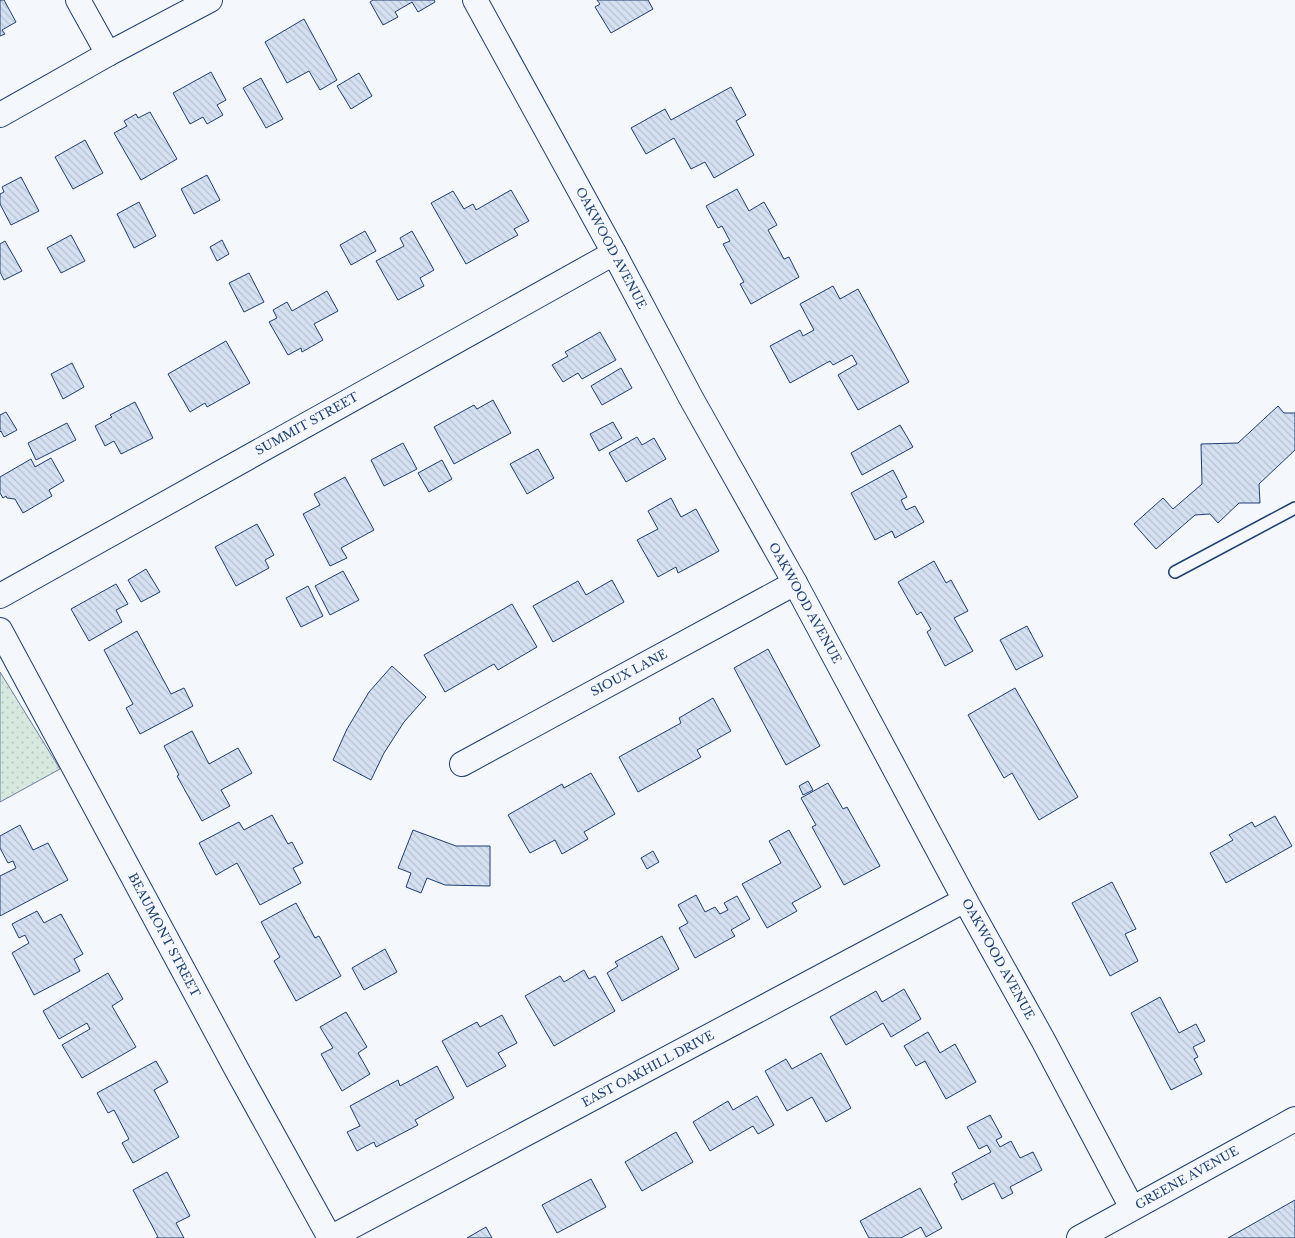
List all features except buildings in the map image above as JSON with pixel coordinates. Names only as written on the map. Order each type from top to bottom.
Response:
[{"type":"street","points":[[78,0],[108,54]]},
{"type":"street","points":[[0,115],[108,54],[210,0]]},
{"type":"street","name":"OAKWOOD AVENUE","points":[[475,0],[691,398],[795,583],[1132,1208]]},
{"type":"street","name":"SUMMIT STREET","points":[[0,596],[614,253]]},
{"type":"street","name":"SIOUX LANE","points":[[462,764],[795,583]]},
{"type":"street","name":"BEAUMONT STREET","points":[[0,630],[237,1070],[330,1238]]},
{"type":"street","name":"EAST OAKHILL DRIVE","points":[[330,1238],[965,900]]},
{"type":"street","name":"GREENE AVENUE","points":[[1079,1238],[1295,1119]]},
{"type":"lane","points":[[1175,572],[1295,508]]},
{"type":"shaded area","points":[[0,672],[60,769],[0,802]]}]
